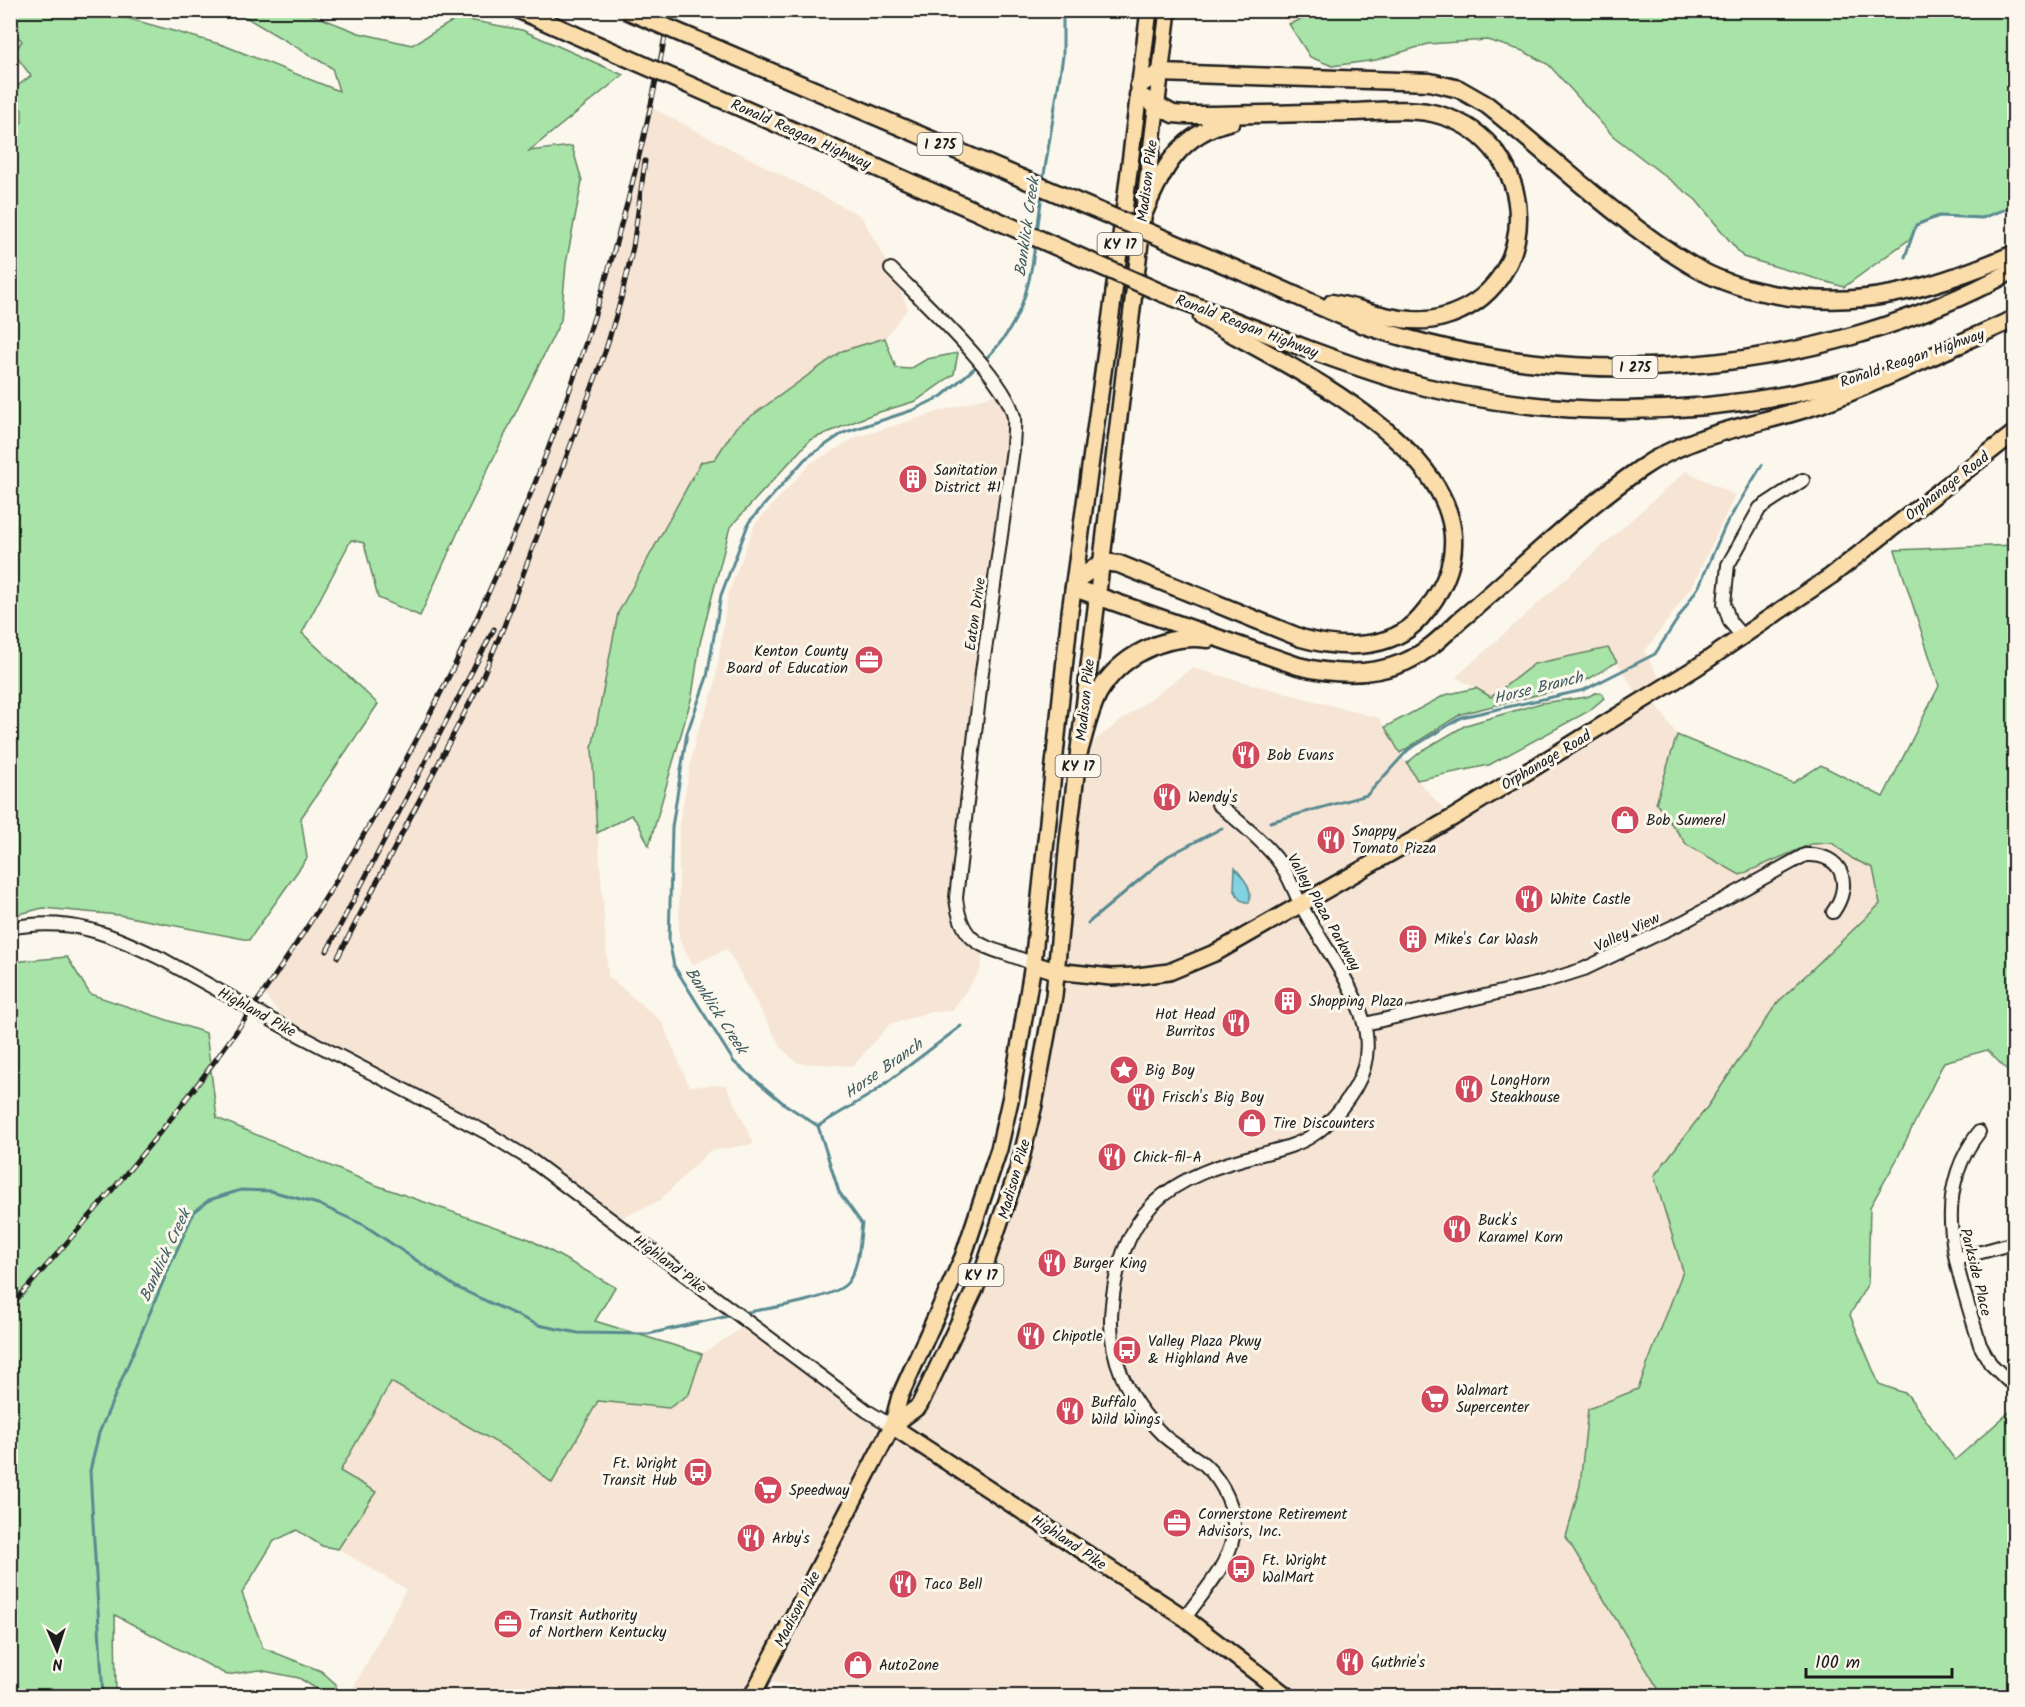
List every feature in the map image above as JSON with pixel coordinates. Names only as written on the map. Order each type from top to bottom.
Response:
[{"type":"highway","name":"Ronald Reagan Highway","points":[[519,10],[1162,293],[1329,358],[1447,391],[1549,407],[1623,410],[1705,406],[1793,394],[1857,380],[1965,342],[2014,319]]},
{"type":"highway","name":"I 275","points":[[626,10],[1365,325],[1480,354],[1562,365],[1648,367],[1766,355],[1867,332],[1940,305],[2014,270]]},
{"type":"highway","points":[[1298,296],[1405,319],[1443,318],[1463,309],[1490,291],[1506,266],[1517,222],[1517,196],[1512,178],[1491,144],[1458,122],[1440,115],[1391,111],[1173,114],[1138,90],[1160,74],[1430,82],[1459,89],[1487,105],[1665,248],[1709,274],[1760,291],[1813,301],[1872,298],[1941,284],[2014,254]]},
{"type":"highway","points":[[1143,215],[1159,176],[1171,158],[1190,140],[1216,124],[1261,114]]},
{"type":"highway","points":[[1162,293],[1345,399],[1393,435],[1424,467],[1441,493],[1450,514],[1453,557],[1450,572],[1431,605],[1417,622],[1395,635],[1355,645],[1324,644],[1119,564],[1103,562],[1075,584],[1096,595],[1228,642],[1298,666],[1335,674],[1383,669],[1407,661],[1437,641],[1523,565],[1641,468],[1709,437],[1822,403],[1965,342]]},
{"type":"highway","points":[[1079,752],[1092,708],[1114,671],[1152,645],[1202,638],[1228,642]]},
{"type":"main road","name":"Madison Pike","points":[[752,1696],[892,1426],[900,1396],[963,1257],[999,1149],[1011,1096],[1033,964],[1053,755],[1149,10]]},
{"type":"main road","name":"Madison Pike","points":[[892,1426],[918,1406],[982,1274],[1000,1225],[1034,1104],[1054,996],[1096,595],[1103,562],[1168,10]]},
{"type":"main road","name":"Orphanage Road","points":[[1033,964],[1056,971],[1111,977],[1169,972],[1217,952],[1475,804],[1743,637],[1872,545],[2014,433]]},
{"type":"main road","name":"Highland Pike","points":[[892,1426],[1185,1618],[1287,1696]]},
{"type":"street","name":"Eaton Drive","points":[[891,269],[958,336],[1003,392],[1014,417],[1012,449],[982,672],[956,898],[964,929],[973,941],[1033,964]]},
{"type":"street","points":[[1743,637],[1727,616],[1724,604],[1728,565],[1760,508],[1803,480]]},
{"type":"street","name":"Valley Plaza Parkway","points":[[1185,1618],[1225,1560],[1234,1533],[1233,1515],[1220,1483],[1205,1466],[1163,1435],[1134,1401],[1116,1363],[1111,1331],[1117,1270],[1137,1226],[1153,1204],[1170,1190],[1209,1170],[1288,1147],[1312,1136],[1333,1118],[1360,1078],[1367,1052],[1365,1024],[1360,1004],[1301,905],[1277,859],[1218,804]]},
{"type":"street","name":"Valley View","points":[[1365,1024],[1540,983],[1584,969],[1685,921],[1805,855],[1816,854],[1831,860],[1841,871],[1844,886],[1842,899],[1833,912]]},
{"type":"street","name":"Highland Pike","points":[[10,928],[53,924],[97,930],[162,960],[295,1033],[487,1133],[531,1160],[788,1352],[892,1426]]},
{"type":"street","name":"Parkside Place","points":[[1979,1132],[1964,1151],[1951,1201],[1949,1226],[1980,1345],[1990,1363],[2007,1380]]},
{"type":"street","points":[[1956,1259],[2014,1243]]},
{"type":"shaded area","points":[[1283,11],[1326,11],[1289,24]]},
{"type":"shaded area","points":[[11,102],[22,110],[22,122],[11,136]]},
{"type":"shaded area","points":[[650,107],[861,216],[891,269],[908,308],[885,338],[842,351],[736,427],[715,459],[676,506],[665,529],[592,748],[608,976],[662,1022],[689,1086],[726,1085],[754,1144],[709,1151],[659,1201],[613,1222],[531,1160],[295,1033],[263,993],[312,919],[396,777],[488,594],[533,487],[591,324],[621,226]]},
{"type":"shaded area","points":[[1003,392],[1014,417],[958,913],[983,947],[981,969],[952,1011],[930,1012],[890,1024],[853,1066],[798,1063],[782,1049],[727,949],[692,965],[679,938],[679,824],[696,736],[714,689],[728,594],[755,524],[811,463],[857,437]]},
{"type":"shaded area","points":[[1686,471],[1735,495],[1694,583],[1644,651],[1665,688],[1651,697],[1677,735],[1656,803],[1740,875],[1811,844],[1832,843],[1853,859],[1873,868],[1880,904],[1777,1003],[1708,1106],[1654,1176],[1683,1271],[1638,1389],[1580,1485],[1566,1537],[1659,1690],[1657,1696],[843,1696],[761,1680],[752,1696],[349,1696],[406,1589],[338,1549],[376,1492],[340,1471],[391,1382],[518,1455],[552,1483],[598,1401],[669,1408],[689,1394],[702,1354],[749,1323],[892,1426],[919,1405],[955,1334],[1034,1104],[1079,752],[1192,668],[1379,718],[1417,780],[1452,818],[1642,702],[1608,648],[1534,664],[1491,698],[1456,677]]},
{"type":"green space","points":[[20,10],[102,11],[223,45],[339,91],[332,68],[235,11],[303,11],[359,33],[412,45],[458,18],[522,30],[623,75],[529,151],[572,146],[582,181],[566,264],[561,320],[467,512],[420,616],[378,598],[364,543],[351,540],[302,633],[378,704],[301,818],[307,858],[249,940],[119,915],[43,908],[11,916],[10,136],[22,122],[22,110],[11,102],[12,93],[31,76],[14,53],[22,41],[11,29],[11,14]]},
{"type":"green space","points":[[1326,10],[1442,10],[1444,13],[1472,10],[2014,11],[2014,206],[1982,218],[1939,216],[1916,225],[1911,238],[1844,287],[1743,257],[1696,200],[1613,136],[1549,65],[1523,51],[1487,40],[1428,44],[1376,60],[1332,66],[1310,57],[1289,24]]},
{"type":"green space","points":[[885,338],[896,368],[910,369],[927,359],[958,353],[954,374],[916,401],[873,414],[810,440],[730,527],[700,643],[692,696],[649,846],[638,823],[631,815],[597,833],[592,748],[618,613],[701,462],[715,459],[736,427],[842,351]]},
{"type":"green space","points":[[2014,545],[2014,1077],[1987,1050],[1944,1062],[1896,1161],[1870,1207],[1868,1283],[1850,1315],[1879,1384],[1907,1394],[1955,1460],[2014,1408],[2014,1696],[1657,1696],[1659,1690],[1566,1537],[1580,1485],[1588,1409],[1638,1389],[1683,1271],[1654,1176],[1708,1106],[1777,1003],[1880,904],[1873,868],[1853,859],[1832,843],[1811,844],[1740,875],[1687,845],[1656,803],[1677,735],[1793,783],[1821,765],[1883,797],[1939,686],[1895,550]]},
{"type":"green space","points":[[1608,648],[1617,662],[1580,684],[1461,714],[1400,753],[1385,727],[1445,695],[1476,688],[1491,697],[1534,664]]},
{"type":"green space","points":[[1601,693],[1604,698],[1589,711],[1489,765],[1417,780],[1407,763],[1423,750],[1466,725],[1541,703],[1587,697]]},
{"type":"green space","points":[[67,957],[90,994],[206,1033],[217,1118],[373,1184],[529,1239],[615,1287],[595,1321],[702,1354],[689,1394],[669,1408],[598,1401],[552,1483],[518,1455],[391,1382],[340,1471],[376,1492],[338,1549],[322,1546],[297,1530],[274,1541],[242,1593],[263,1648],[321,1671],[336,1684],[336,1696],[328,1696],[299,1678],[259,1670],[227,1675],[115,1615],[116,1696],[11,1696],[11,962]]},
{"type":"water","points":[[1235,868],[1249,888],[1249,903],[1240,900],[1234,889]]},
{"type":"waterway","name":"Banklick Creek","points":[[1043,181],[1063,56],[1063,10]]},
{"type":"waterway","name":"Banklick Creek","points":[[1037,232],[1042,194]]},
{"type":"waterway","name":"Horse Branch","points":[[1905,257],[1916,225],[1939,216],[1982,218],[2014,206]]},
{"type":"waterway","name":"Banklick Creek","points":[[983,361],[1006,336],[1021,307],[1030,277],[1035,244]]},
{"type":"waterway","name":"Banklick Creek","points":[[743,1313],[815,1298],[841,1288],[848,1282],[855,1268],[862,1224],[839,1192],[818,1126],[783,1103],[734,1062],[674,966],[669,941],[672,827],[687,733],[707,677],[721,595],[749,522],[805,459],[843,433],[913,410],[942,396],[978,365]]},
{"type":"waterway","name":"Horse Branch","points":[[1270,822],[1367,795],[1408,750],[1462,717],[1584,690],[1655,654],[1699,586],[1725,526],[1762,465]]},
{"type":"waterway","name":"Horse Branch","points":[[1088,923],[1168,856],[1222,828]]},
{"type":"waterway","name":"Horse Branch","points":[[818,1126],[873,1093],[961,1026]]},
{"type":"waterway","name":"Banklick Creek","points":[[103,1696],[90,1471],[99,1433],[171,1263],[194,1212],[209,1200],[241,1190],[271,1191],[318,1204],[364,1225],[456,1287],[538,1325],[578,1333],[648,1334],[733,1315]]},
{"type":"railway","points":[[10,1307],[140,1156],[214,1062],[296,944],[372,821],[441,693],[502,562],[556,428],[602,291],[640,151],[670,10]]},
{"type":"railway","points":[[338,957],[480,683],[504,626],[605,352],[621,299],[633,247],[645,161]]},
{"type":"railway","points":[[327,951],[494,629]]},
{"type":"place","name":"Sanitation District #1","points":[[913,479]]},
{"type":"place","name":"Kenton County Board of Education","points":[[869,660]]},
{"type":"place","name":"Bob Evans","points":[[1246,755]]},
{"type":"place","name":"Wendy's","points":[[1167,797]]},
{"type":"place","name":"Bob Sumerel","points":[[1625,820]]},
{"type":"place","name":"Snappy Tomato Pizza","points":[[1331,840]]},
{"type":"place","name":"White Castle","points":[[1529,899]]},
{"type":"place","name":"Mike's Car Wash","points":[[1413,939]]},
{"type":"place","name":"Shopping Plaza","points":[[1288,1001]]},
{"type":"place","name":"Hot Head Burritos","points":[[1236,1023]]},
{"type":"place","name":"Big Boy","points":[[1124,1070]]},
{"type":"place","name":"LongHorn Steakhouse","points":[[1469,1089]]},
{"type":"place","name":"Frisch's Big Boy","points":[[1141,1097]]},
{"type":"place","name":"Tire Discounters","points":[[1252,1123]]},
{"type":"place","name":"Chick-fil-A","points":[[1112,1157]]},
{"type":"place","name":"Buck's Karamel Korn","points":[[1457,1229]]},
{"type":"place","name":"Burger King","points":[[1052,1263]]},
{"type":"place","name":"Chipotle","points":[[1031,1336]]},
{"type":"place","name":"Valley Plaza Pkwy & Highland Ave","points":[[1127,1350]]},
{"type":"place","name":"Walmart Supercenter","points":[[1435,1399]]},
{"type":"place","name":"Buffalo Wild Wings","points":[[1070,1411]]},
{"type":"place","name":"Ft. Wright Transit Hub","points":[[698,1472]]},
{"type":"place","name":"Speedway","points":[[768,1490]]},
{"type":"place","name":"Cornerstone Retirement Advisors, Inc.","points":[[1177,1523]]},
{"type":"place","name":"Arby's","points":[[751,1538]]},
{"type":"place","name":"Ft. Wright WalMart","points":[[1241,1569]]},
{"type":"place","name":"Taco Bell","points":[[903,1584]]},
{"type":"place","name":"Transit Authority of Northern Kentucky","points":[[508,1624]]},
{"type":"place","name":"Guthrie's","points":[[1350,1662]]},
{"type":"place","name":"AutoZone","points":[[858,1665]]}]
